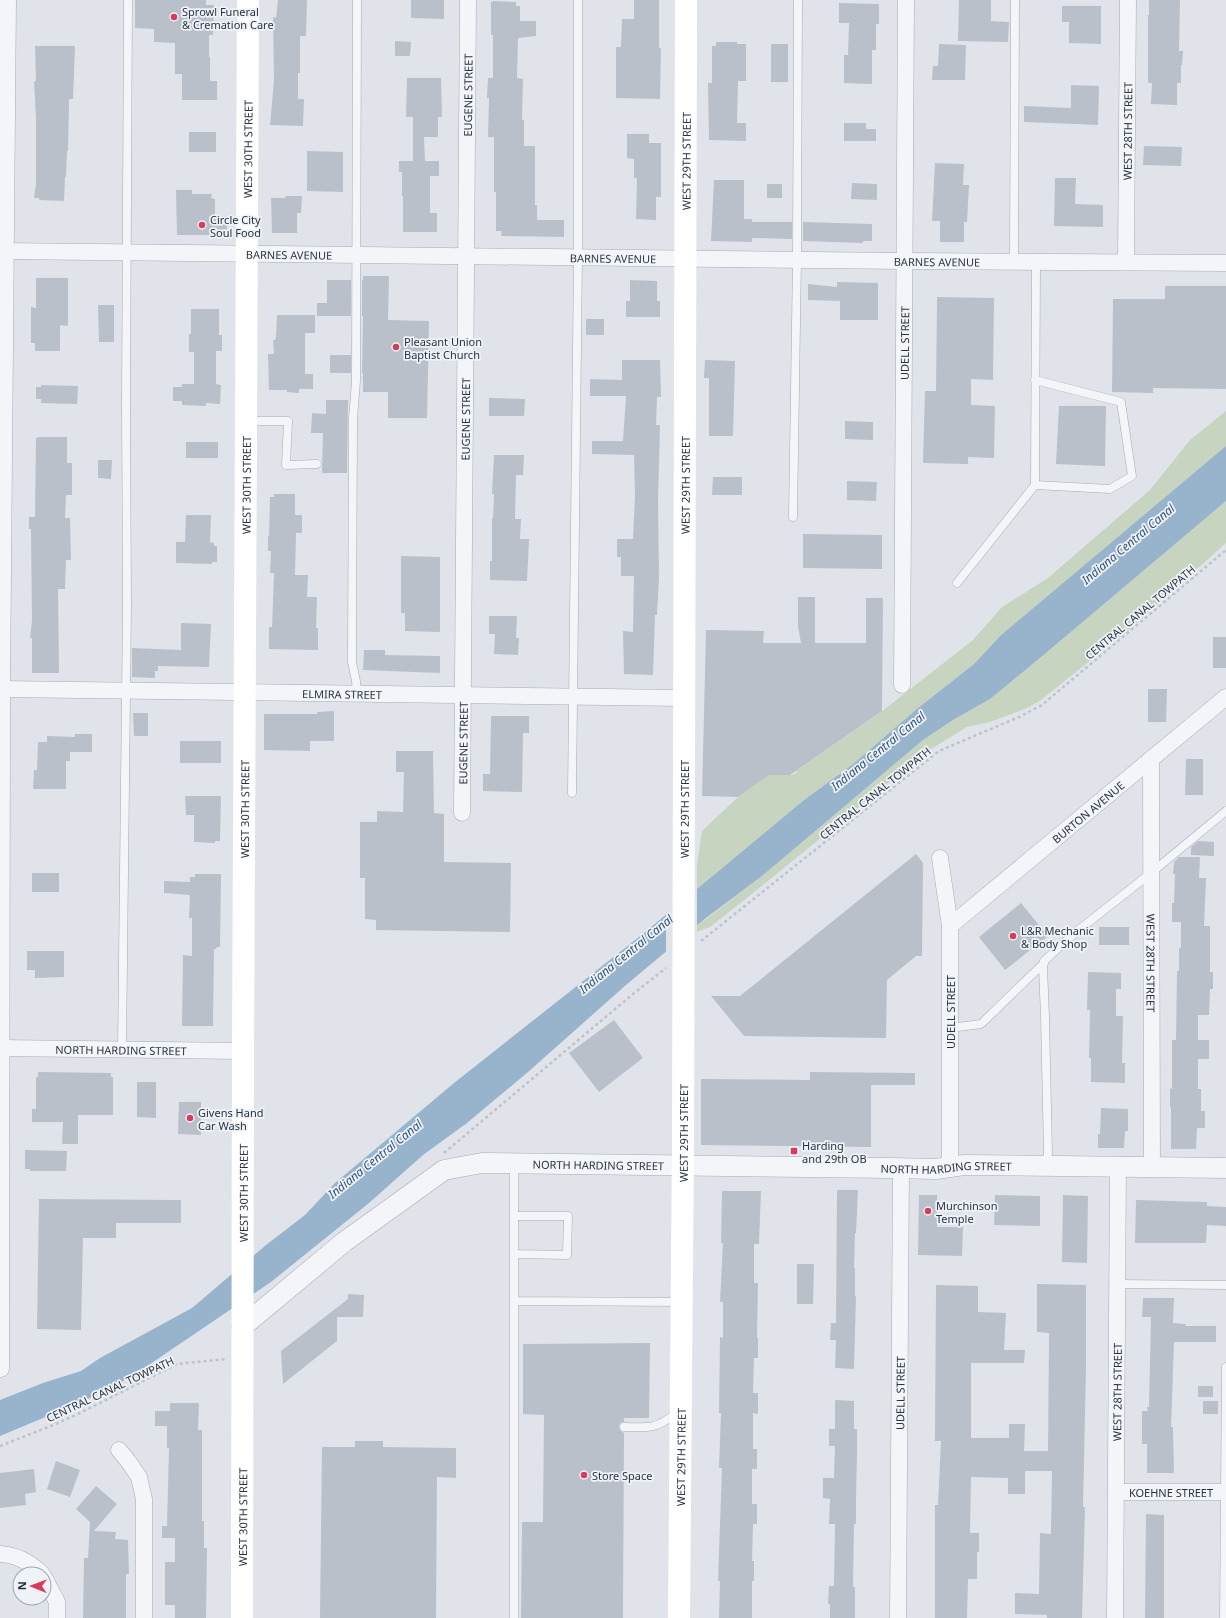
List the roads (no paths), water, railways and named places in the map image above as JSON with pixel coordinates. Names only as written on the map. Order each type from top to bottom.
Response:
[{"type":"main road","name":"WEST 30TH STREET","points":[[242,1618],[248,0]]},
{"type":"main road","name":"WEST 29TH STREET","points":[[679,1618],[682,1167],[691,947],[683,865],[686,0]]},
{"type":"street","points":[[1,1369],[1,689],[3,251],[8,0]]},
{"type":"street","name":"EUGENE STREET","points":[[462,813],[468,0]]},
{"type":"street","name":"UDELL STREET","points":[[902,685],[906,0]]},
{"type":"street","name":"WEST 28TH STREET","points":[[1126,261],[1128,0]]},
{"type":"street","name":"BARNES AVENUE","points":[[3,251],[1226,263]]},
{"type":"street","name":"ELMIRA STREET","points":[[1,689],[683,698]]},
{"type":"street","name":"BURTON AVENUE","points":[[950,926],[1226,697]]},
{"type":"street","name":"WEST 28TH STREET","points":[[1151,759],[1152,1167]]},
{"type":"street","name":"UDELL STREET","points":[[940,858],[950,926],[950,1167]]},
{"type":"street","name":"NORTH HARDING STREET","points":[[1,1048],[243,1051]]},
{"type":"street","name":"NORTH HARDING STREET","points":[[242,1321],[344,1242],[444,1170],[482,1164],[936,1169],[964,1165],[1226,1168]]},
{"type":"street","name":"WEST 28TH STREET","points":[[1115,1618],[1118,1167]]},
{"type":"street","name":"UDELL STREET","points":[[898,1618],[901,1168]]},
{"type":"street","points":[[119,1450],[139,1477],[144,1499],[144,1618]]},
{"type":"street","name":"KOEHNE STREET","points":[[1116,1492],[1225,1492]]},
{"type":"street","points":[[0,1554],[14,1556],[33,1566]]},
{"type":"street","points":[[52,1592],[57,1602],[57,1618]]},
{"type":"lane","points":[[122,1050],[126,690],[128,0]]},
{"type":"lane","points":[[357,0],[356,381],[354,419],[352,662],[357,693]]},
{"type":"lane","points":[[572,793],[578,257],[578,0]]},
{"type":"lane","points":[[793,517],[797,259],[798,0]]},
{"type":"lane","points":[[1014,261],[1015,0]]},
{"type":"lane","points":[[957,583],[1035,485],[1036,261]]},
{"type":"lane","points":[[1035,380],[1121,402],[1132,476],[1110,489],[1035,485]]},
{"type":"lane","points":[[246,421],[288,421],[286,465],[317,464]]},
{"type":"lane","points":[[950,1028],[981,1024],[1044,963],[1044,961],[1076,932],[1226,811]]},
{"type":"lane","points":[[1044,963],[1048,1153],[1046,1166]]},
{"type":"lane","points":[[514,1164],[514,1618]]},
{"type":"lane","points":[[514,1216],[568,1216],[567,1254],[514,1254]]},
{"type":"lane","points":[[1118,1284],[1226,1285]]},
{"type":"lane","points":[[514,1301],[681,1302]]},
{"type":"lane","points":[[1224,1618],[1226,1367]]},
{"type":"lane","points":[[624,1427],[649,1427],[661,1425],[680,1409]]},
{"type":"water","name":"Indiana Central Canal","points":[[1226,446],[1226,501],[990,699],[953,720],[923,740],[762,876],[706,918],[626,985],[528,1072],[467,1123],[423,1155],[369,1203],[271,1282],[131,1377],[84,1401],[0,1436],[0,1400],[43,1383],[81,1371],[100,1358],[192,1308],[266,1245],[305,1215],[335,1183],[454,1083],[644,933],[804,800],[852,765],[918,708],[974,664],[1001,635]]},
{"type":"place","name":"Sprowl Funeral & Cremation Care","points":[[174,17]]},
{"type":"place","name":"Circle City Soul Food","points":[[202,225]]},
{"type":"place","name":"Pleasant Union Baptist Church","points":[[396,347]]},
{"type":"place","name":"L&R Mechanic & Body Shop","points":[[1013,936]]},
{"type":"place","name":"Givens Hand Car Wash","points":[[190,1118]]},
{"type":"place","name":"Harding and 29th OB","points":[[794,1151]]},
{"type":"place","name":"Murchinson Temple","points":[[928,1211]]},
{"type":"place","name":"Store Space","points":[[584,1475]]}]
